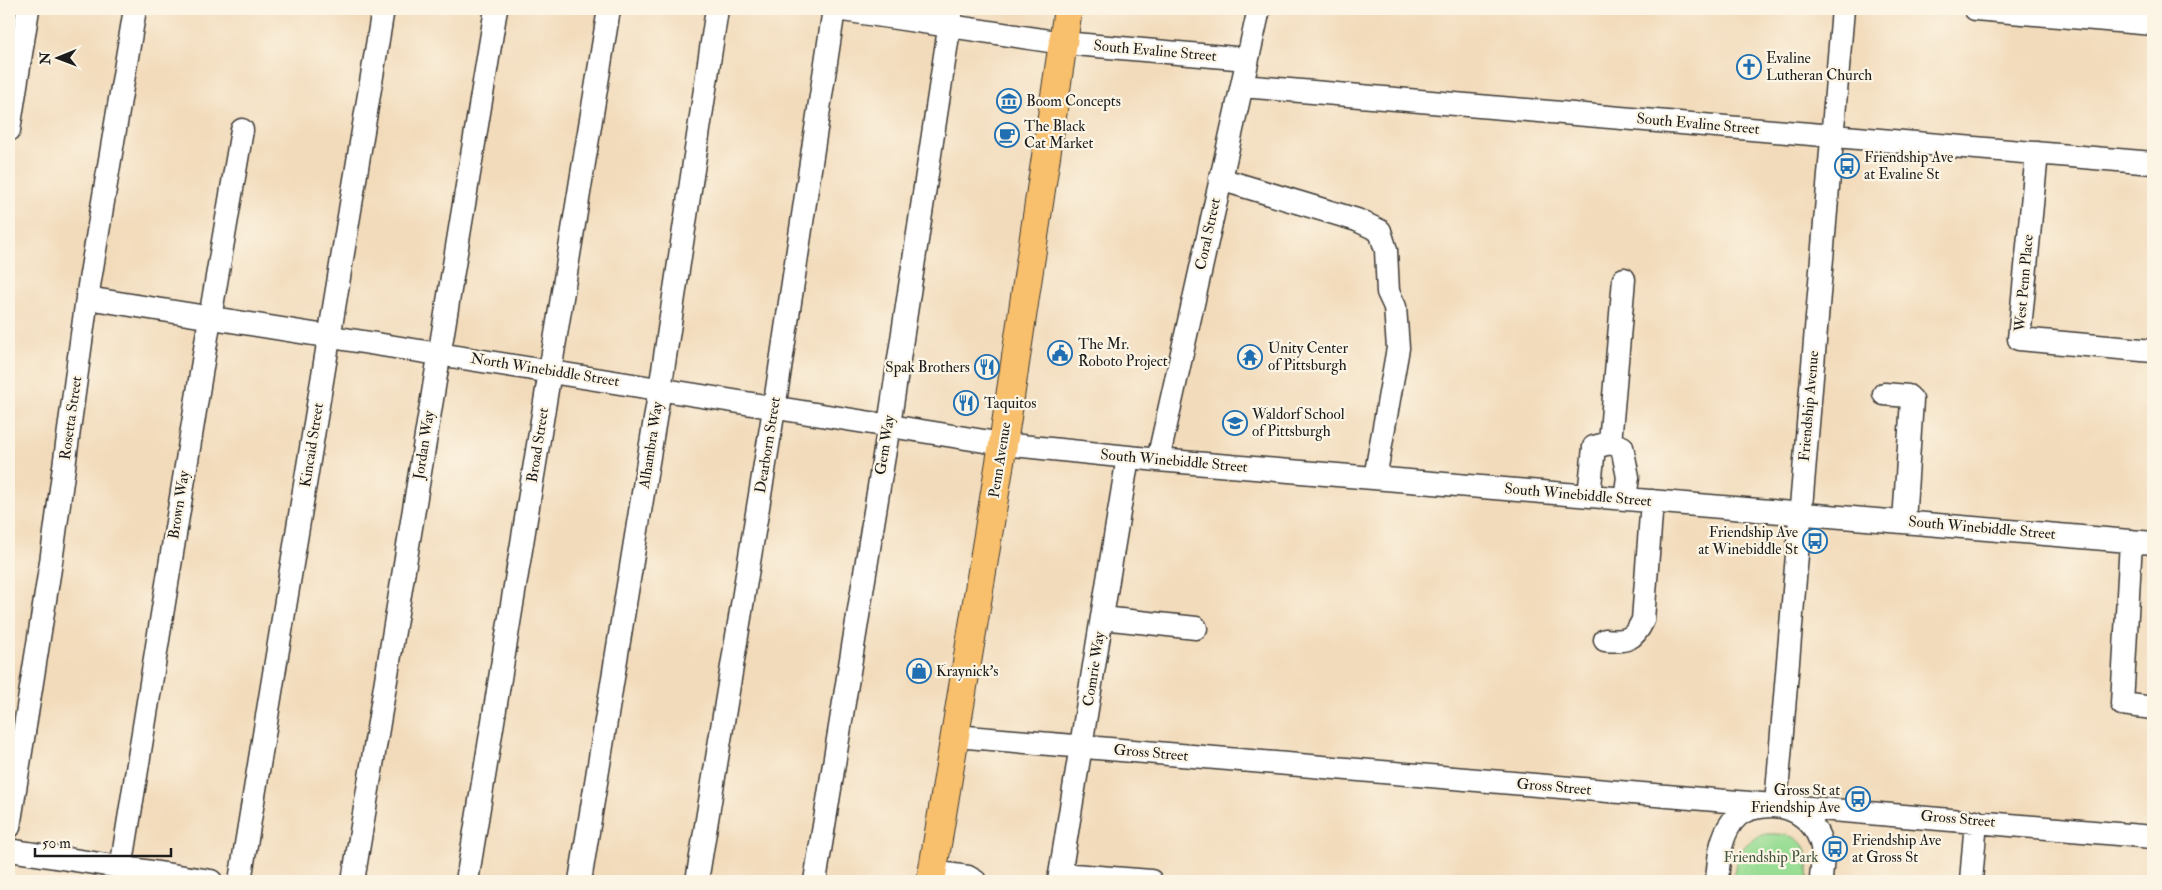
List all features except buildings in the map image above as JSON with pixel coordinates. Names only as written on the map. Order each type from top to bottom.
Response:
[{"type":"main road","name":"Penn Avenue","points":[[931,877],[956,736],[1003,444],[1068,9]]},
{"type":"street","points":[[9,130],[28,9]]},
{"type":"street","name":"Rosetta Street","points":[[9,827],[51,562],[87,298],[135,9]]},
{"type":"street","name":"Kincaid Street","points":[[240,881],[383,9]]},
{"type":"street","name":"Jordan Way","points":[[353,881],[496,9]]},
{"type":"street","name":"Broad Street","points":[[467,881],[609,9]]},
{"type":"street","name":"Alhambra Way","points":[[580,881],[660,388],[717,9]]},
{"type":"street","name":"South Evaline Street","points":[[835,9],[950,18],[1063,42],[1246,59]]},
{"type":"street","name":"Dearborn Street","points":[[696,881],[774,409],[835,9]]},
{"type":"street","name":"Coral Street","points":[[1158,460],[1242,86],[1246,59],[1259,9]]},
{"type":"street","name":"Friendship Avenue","points":[[1776,804],[1842,9]]},
{"type":"street","points":[[1975,9],[2153,24]]},
{"type":"street","name":"Gem Way","points":[[815,881],[889,425],[950,18]]},
{"type":"street","name":"South Evaline Street","points":[[1242,86],[2153,163]]},
{"type":"street","name":"Brown Way","points":[[120,874],[242,130]]},
{"type":"street","name":"West Penn Place","points":[[2036,153],[2019,340],[2153,351]]},
{"type":"street","points":[[1220,180],[1357,220],[1380,231],[1386,250],[1388,292],[1395,307],[1398,348],[1374,478]]},
{"type":"street","points":[[1610,443],[1624,279]]},
{"type":"street","name":"North Winebiddle Street","points":[[87,298],[1003,444]]},
{"type":"street","points":[[1884,394],[1908,396],[1912,400],[1904,522]]},
{"type":"street","points":[[1589,496],[1594,447],[1610,443],[1622,447],[1628,477],[1625,499]]},
{"type":"street","name":"South Winebiddle Street","points":[[1003,444],[1158,460],[2142,542]]},
{"type":"street","name":"Comrie Way","points":[[1060,878],[1128,457]]},
{"type":"street","points":[[1604,640],[1622,642],[1638,630],[1642,620],[1652,501]]},
{"type":"street","points":[[2142,542],[2122,704],[2153,708]]},
{"type":"street","points":[[1102,618],[1196,628]]},
{"type":"street","name":"Gross Street","points":[[956,736],[2153,837]]},
{"type":"street","points":[[1717,881],[1724,837],[1733,820],[1745,810],[1776,804],[1801,813],[1818,835],[1823,854],[1821,881]]},
{"type":"street","points":[[1971,881],[1976,821]]},
{"type":"street","points":[[9,850],[120,874],[212,881]]},
{"type":"street","points":[[931,877],[968,878],[975,881]]},
{"type":"street","points":[[1060,878],[1152,881]]},
{"type":"green space","name":"Friendship Park","points":[[1766,834],[1789,836],[1797,839],[1802,844],[1808,858],[1808,881],[1732,881],[1741,851],[1750,841]]},
{"type":"place","name":"Evaline Lutheran Church","points":[[1749,67]]},
{"type":"place","name":"Boom Concepts","points":[[1009,101]]},
{"type":"place","name":"The Black Cat Market","points":[[1007,135]]},
{"type":"place","name":"Friendship Ave at Evaline St","points":[[1847,166]]},
{"type":"place","name":"The Mr. Roboto Project","points":[[1060,353]]},
{"type":"place","name":"Unity Center of Pittsburgh","points":[[1250,357]]},
{"type":"place","name":"Spak Brothers","points":[[987,367]]},
{"type":"place","name":"Taquitos","points":[[966,403]]},
{"type":"place","name":"Waldorf School of Pittsburgh","points":[[1235,423]]},
{"type":"place","name":"Friendship Ave at Winebiddle St","points":[[1815,541]]},
{"type":"place","name":"Kraynick's","points":[[919,671]]},
{"type":"place","name":"Gross St at Friendship Ave","points":[[1858,799]]},
{"type":"place","name":"Friendship Ave at Gross St","points":[[1835,849]]}]
